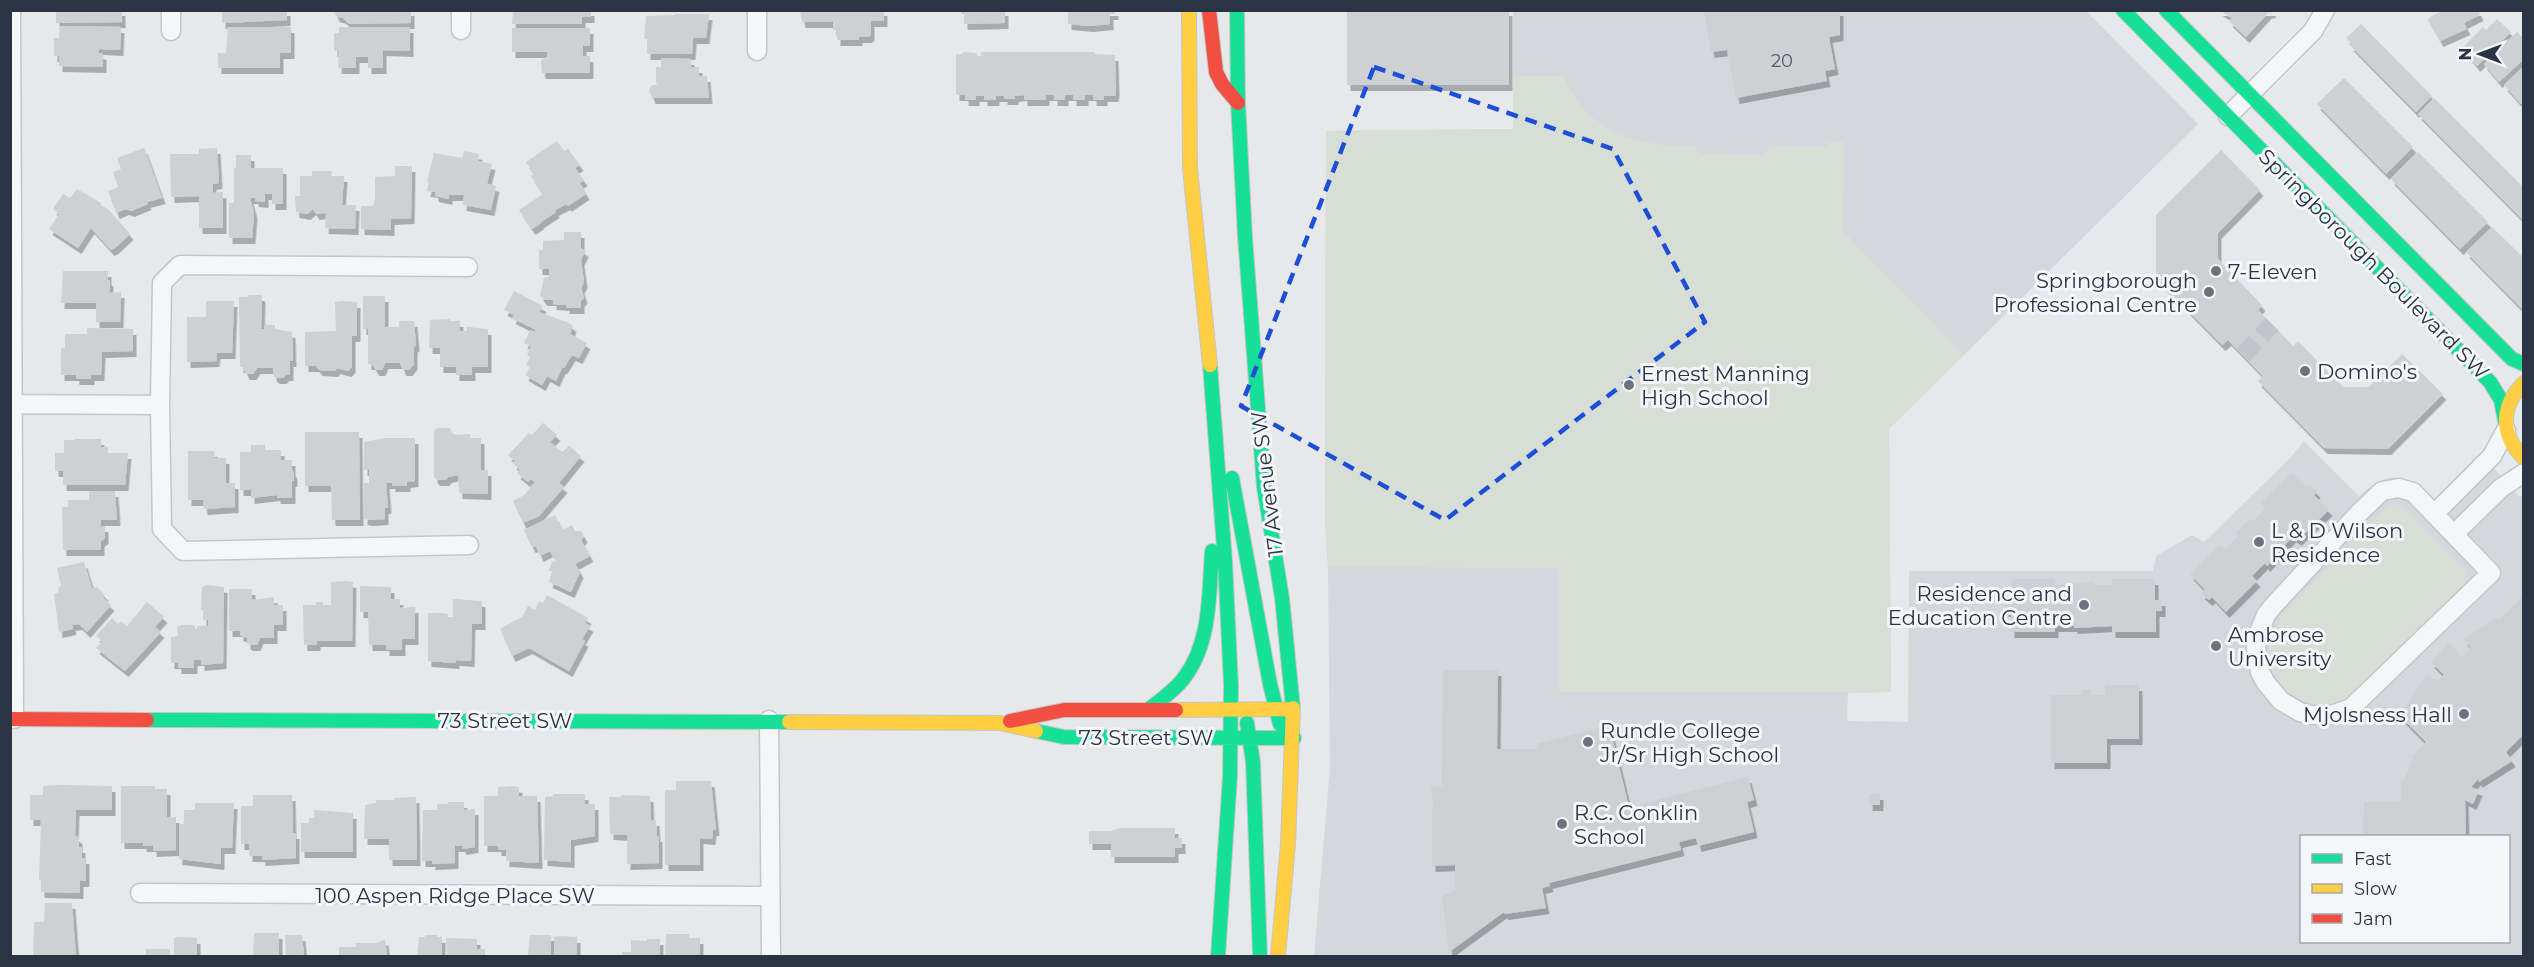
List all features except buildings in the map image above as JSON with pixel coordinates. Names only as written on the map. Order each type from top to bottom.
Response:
[{"type":"main road","points":[[1189,10],[1190,168],[1212,389],[1230,632],[1232,738],[1218,957]]},
{"type":"main road","points":[[1209,10],[1216,72],[1222,84],[1238,103]]},
{"type":"main road","name":"17 Avenue SW","points":[[1237,10],[1238,103],[1245,237],[1264,487],[1282,598],[1293,709],[1294,738],[1288,844],[1278,957]]},
{"type":"main road","name":"Springborough Boulevard SW","points":[[2123,10],[2490,382],[2500,400],[2505,425],[2513,447],[2523,458]]},
{"type":"main road","name":"Springborough Boulevard SW","points":[[2166,10],[2511,359],[2523,364]]},
{"type":"main road","points":[[2505,425],[2508,402],[2523,384]]},
{"type":"main road","points":[[1212,389],[1239,512],[1276,709],[1280,724],[1294,738]]},
{"type":"main road","points":[[1149,709],[1186,676],[1192,667],[1206,624],[1218,473]]},
{"type":"main road","name":"73 Street SW","points":[[1000,723],[1064,710],[1293,709]]},
{"type":"main road","points":[[1231,710],[1246,722],[1250,738],[1260,957]]},
{"type":"main road","name":"73 Street SW","points":[[12,719],[769,720],[1000,723],[1064,737],[1294,738]]},
{"type":"street","points":[[11,10],[12,719]]},
{"type":"street","points":[[171,10],[171,31]]},
{"type":"street","points":[[461,10],[461,30]]},
{"type":"street","points":[[757,10],[757,51]]},
{"type":"street","points":[[2228,116],[2307,38],[2325,10]]},
{"type":"street","points":[[468,267],[180,264],[162,283],[160,405],[162,529],[183,551],[469,545]]},
{"type":"street","points":[[11,404],[160,405]]},
{"type":"street","points":[[2434,514],[2492,456],[2505,425]]},
{"type":"street","points":[[2454,534],[2500,488],[2523,473]]},
{"type":"street","points":[[2399,488],[2413,492],[2434,514],[2491,573],[2351,708],[2332,715],[2312,715],[2290,708],[2273,693],[2260,672],[2256,648],[2261,626],[2273,606],[2382,491],[2399,488]]},
{"type":"street","points":[[769,720],[771,957]]},
{"type":"street","name":"100 Aspen Ridge Place SW","points":[[140,893],[770,896]]},
{"type":"highlighted area","points":[[1374,67],[1613,149],[1705,322],[1445,520],[1241,406]]},
{"type":"shaded area","points":[[1513,11],[2086,11],[2198,124],[1889,429],[1891,692],[1848,693],[1847,721],[1908,722],[1909,571],[2153,571],[2156,556],[2192,535],[2204,542],[2290,458],[2304,441],[2359,496],[2375,483],[2391,477],[2410,482],[2433,502],[2480,453],[2519,496],[2523,496],[2523,956],[1314,956],[1330,768],[1328,566],[1325,519],[1326,131],[1513,129]]},
{"type":"shaded area","name":"Ernest Manning High School","points":[[1513,76],[1563,76],[1586,111],[1600,123],[1633,139],[1693,146],[1701,154],[1764,155],[1771,146],[1827,147],[1827,142],[1844,142],[1843,231],[1964,355],[1889,429],[1891,692],[1559,692],[1559,569],[1328,566],[1325,519],[1326,131],[1513,129]]},
{"type":"shaded area","points":[[2395,504],[2403,507],[2464,569],[2465,585],[2360,690],[2344,700],[2326,705],[2303,701],[2284,688],[2272,668],[2269,645],[2272,631],[2285,612],[2387,506]]},
{"type":"tunnel","points":[[2243,355],[2272,324]]},
{"type":"traffic: fast","points":[[1237,10],[1238,103],[1245,237],[1264,487],[1282,598],[1293,708]]},
{"type":"traffic: fast","points":[[2123,10],[2490,382],[2501,400],[2505,421]]},
{"type":"traffic: fast","points":[[2166,10],[2512,359],[2524,364]]},
{"type":"traffic: fast","points":[[1210,365],[1225,561],[1231,685],[1230,776],[1218,956]]},
{"type":"traffic: fast","points":[[1232,478],[1270,684],[1280,724],[1288,733]]},
{"type":"traffic: fast","points":[[1149,709],[1168,695],[1184,678],[1199,649],[1207,617],[1212,551]]},
{"type":"traffic: fast","points":[[147,720],[789,722]]},
{"type":"traffic: fast","points":[[1247,723],[1253,762],[1260,956]]},
{"type":"traffic: fast","points":[[1036,731],[1064,737],[1294,738]]},
{"type":"traffic: slow","points":[[1189,10],[1190,168],[1210,365]]},
{"type":"traffic: slow","points":[[2524,383],[2510,401],[2506,420],[2510,440],[2524,458]]},
{"type":"traffic: slow","points":[[1278,956],[1288,844],[1293,708]]},
{"type":"traffic: slow","points":[[1176,710],[1293,709]]},
{"type":"traffic: slow","points":[[789,722],[1000,723],[1036,731]]},
{"type":"traffic: jam","points":[[1209,10],[1216,72],[1222,84],[1238,103]]},
{"type":"traffic: jam","points":[[1010,721],[1064,710],[1176,710]]},
{"type":"traffic: jam","points":[[10,719],[147,720]]},
{"type":"place","name":"7-Eleven","points":[[2216,271]]},
{"type":"place","name":"Springborough Professional Centre","points":[[2209,292]]},
{"type":"place","name":"Domino's","points":[[2305,371]]},
{"type":"place","name":"Ernest Manning High School","points":[[1629,385]]},
{"type":"place","name":"L & D Wilson Residence","points":[[2259,542]]},
{"type":"place","name":"Residence and Education Centre","points":[[2084,605]]},
{"type":"place","name":"Ambrose University","points":[[2216,646]]},
{"type":"place","name":"Mjolsness Hall","points":[[2464,714]]},
{"type":"place","name":"Rundle College Jr/Sr High School","points":[[1588,742]]},
{"type":"place","name":"R.C. Conklin School","points":[[1562,824]]}]
